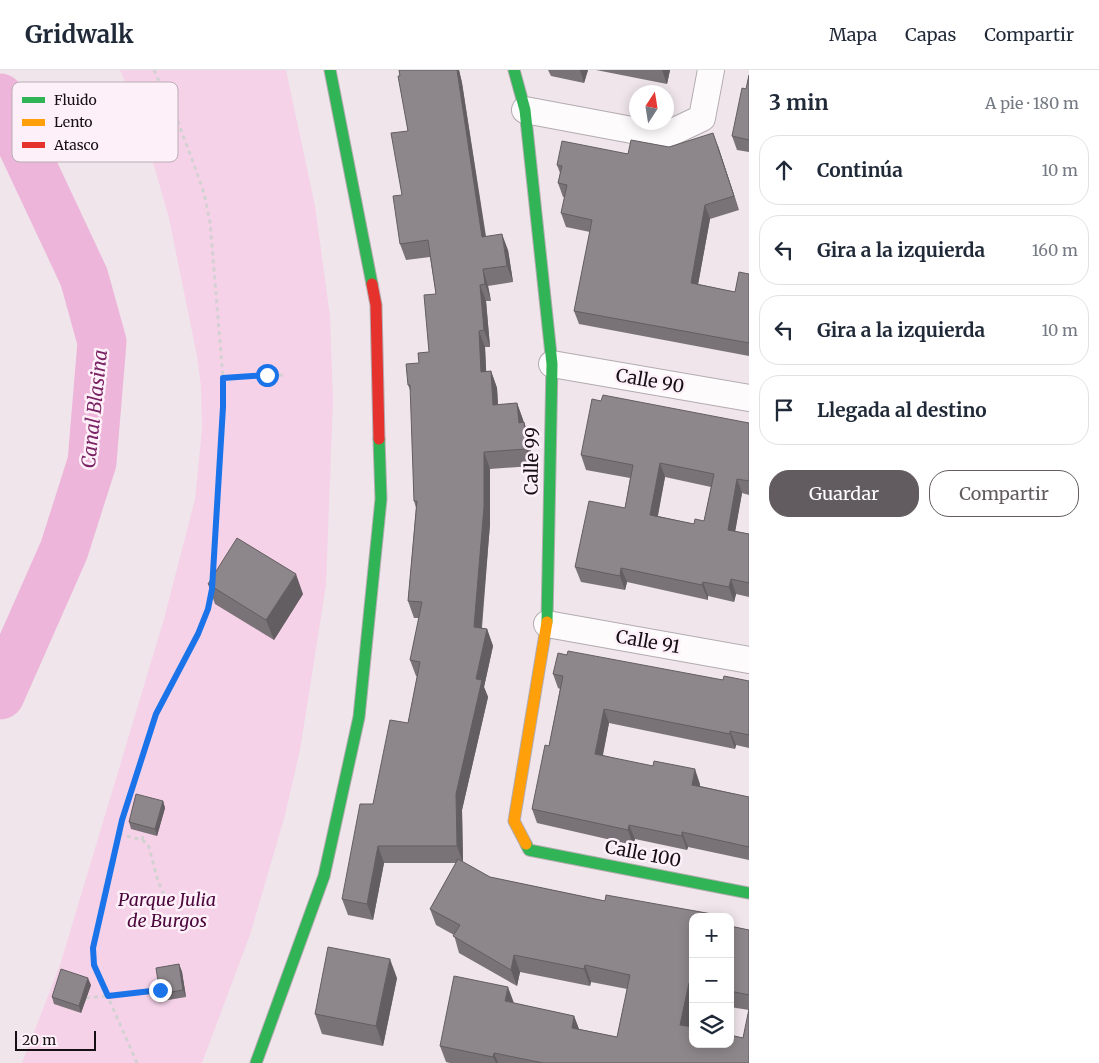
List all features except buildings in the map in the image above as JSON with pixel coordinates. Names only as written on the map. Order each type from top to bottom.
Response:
[{"type":"street","points":[[256,1063],[324,876],[359,717],[381,500],[376,305],[330,70]]},
{"type":"street","name":"Calle 99","points":[[514,70],[525,110],[552,364],[547,624],[514,821],[529,850]]},
{"type":"street","points":[[525,110],[664,136],[702,118],[711,70]]},
{"type":"street","name":"Calle 90","points":[[552,364],[749,398]]},
{"type":"street","name":"Calle 91","points":[[547,624],[749,660]]},
{"type":"street","name":"Calle 100","points":[[529,850],[749,893]]},
{"type":"path","points":[[154,70],[160,82]]},
{"type":"path","points":[[136,1063],[94,965],[93,948],[119,834],[156,714],[198,634],[208,609],[212,589],[223,407],[223,378],[210,222],[204,193],[178,122]]},
{"type":"path","points":[[223,378],[285,375]]},
{"type":"path","points":[[142,840],[144,832]]},
{"type":"path","points":[[119,834],[142,840],[148,844],[158,881],[168,904]]},
{"type":"path","points":[[86,998],[160,990]]},
{"type":"green space","name":"Parque Julia de Burgos","points":[[120,70],[286,70],[315,206],[330,316],[333,400],[326,585],[300,750],[285,815],[250,935],[202,1063],[22,1063],[60,965],[164,619],[195,499],[202,429],[201,387],[197,356],[169,218],[153,162],[178,162],[178,82],[125,82]]},
{"type":"waterway","name":"Canal Blasina","points":[[0,98],[12,124]]},
{"type":"waterway","name":"Canal Blasina","points":[[0,695],[64,550],[92,462],[102,342],[84,277],[30,162]]},
{"type":"traffic: fast","points":[[330,70],[372,284]]},
{"type":"traffic: fast","points":[[514,70],[525,110],[552,364],[547,622]]},
{"type":"traffic: fast","points":[[256,1063],[324,876],[359,717],[381,499],[379,439]]},
{"type":"traffic: fast","points":[[526,844],[529,850],[749,893]]},
{"type":"traffic: slow","points":[[526,844],[514,821],[547,622]]},
{"type":"traffic: jam","points":[[372,284],[376,305],[379,439]]},
{"type":"route","points":[[160,990],[108,996],[94,965],[93,948],[97,922],[122,820],[156,714],[198,634],[208,609],[212,589],[223,407],[223,378],[267,375]]}]
